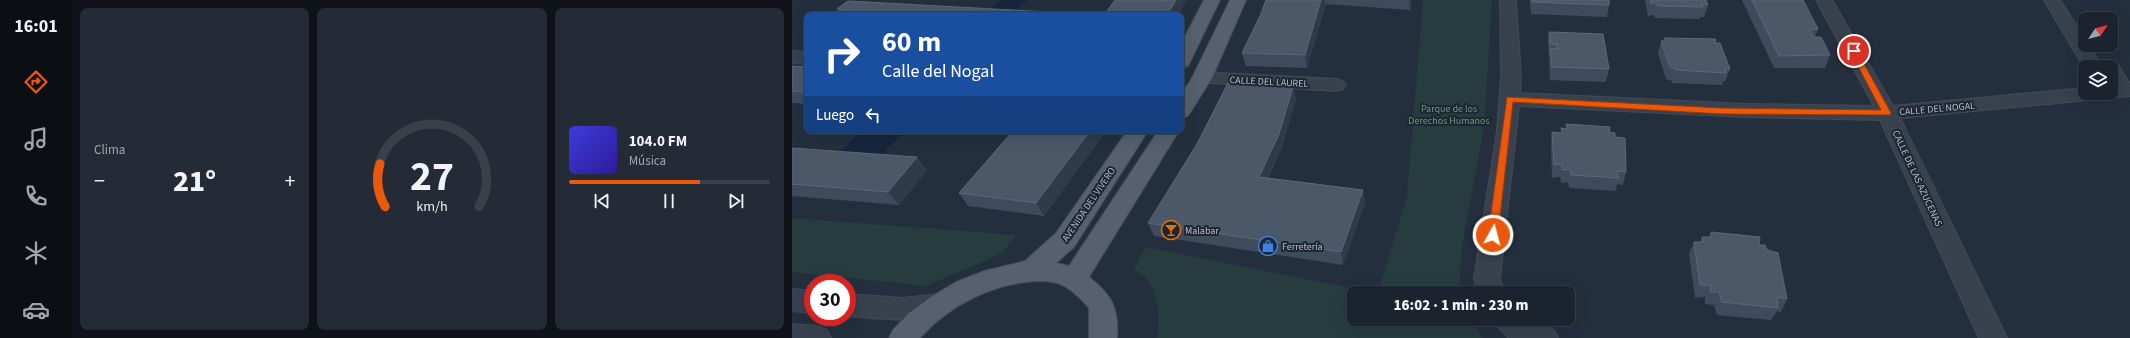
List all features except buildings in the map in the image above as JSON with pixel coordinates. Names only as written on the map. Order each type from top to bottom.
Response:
[{"type":"main road","points":[[1184,56],[1212,0]]},
{"type":"main road","points":[[1184,106],[1202,78],[1238,0]]},
{"type":"main road","name":"AVENIDA DEL VIVERO","points":[[1032,270],[1065,240],[1136,134]]},
{"type":"main road","points":[[1075,278],[1167,134]]},
{"type":"main road","points":[[903,338],[938,305],[978,283],[1018,272],[1032,270],[1055,272],[1075,278],[1084,283],[1101,305],[1103,338]]},
{"type":"street","points":[[1490,286],[1487,279],[1510,99],[1511,77],[1508,0]]},
{"type":"street","name":"CALLE DE LAS AZUCENAS","points":[[1824,0],[1887,113],[1993,338]]},
{"type":"street","points":[[2052,0],[2089,60]]},
{"type":"street","points":[[2066,0],[2078,18]]},
{"type":"street","points":[[792,57],[804,58]]},
{"type":"street","name":"CALLE DEL LAUREL","points":[[1202,78],[1336,85]]},
{"type":"street","name":"CALLE DEL NOGAL","points":[[1510,99],[1722,111],[1887,113],[2078,95]]},
{"type":"street","points":[[792,300],[804,301]]},
{"type":"street","points":[[856,305],[904,308],[938,305]]},
{"type":"street","points":[[1515,326],[1519,330],[1544,338]]},
{"type":"street","points":[[792,336],[818,338]]},
{"type":"green space","name":"Parque de los Derechos Humanos","points":[[1423,0],[1492,0],[1484,127],[1462,245],[1459,286],[1380,286],[1407,196]]},
{"type":"green space","points":[[792,218],[1017,235],[1000,254],[926,286],[856,279],[856,274],[811,274],[792,272]]},
{"type":"green space","points":[[1146,247],[1347,287],[1347,326],[1475,326],[1483,338],[1157,338],[1158,307],[1154,292],[1146,278],[1134,269]]},
{"type":"water","points":[[1001,0],[1027,0],[1017,10],[990,9]]},
{"type":"water","points":[[858,134],[901,134],[883,154],[841,151]]},
{"type":"place","name":"Malabar","points":[[1171,230]]},
{"type":"place","name":"Ferretería","points":[[1268,246]]},
{"type":"route","points":[[1493,235],[1510,99],[1722,111],[1857,114],[1887,113],[1854,51]]}]
